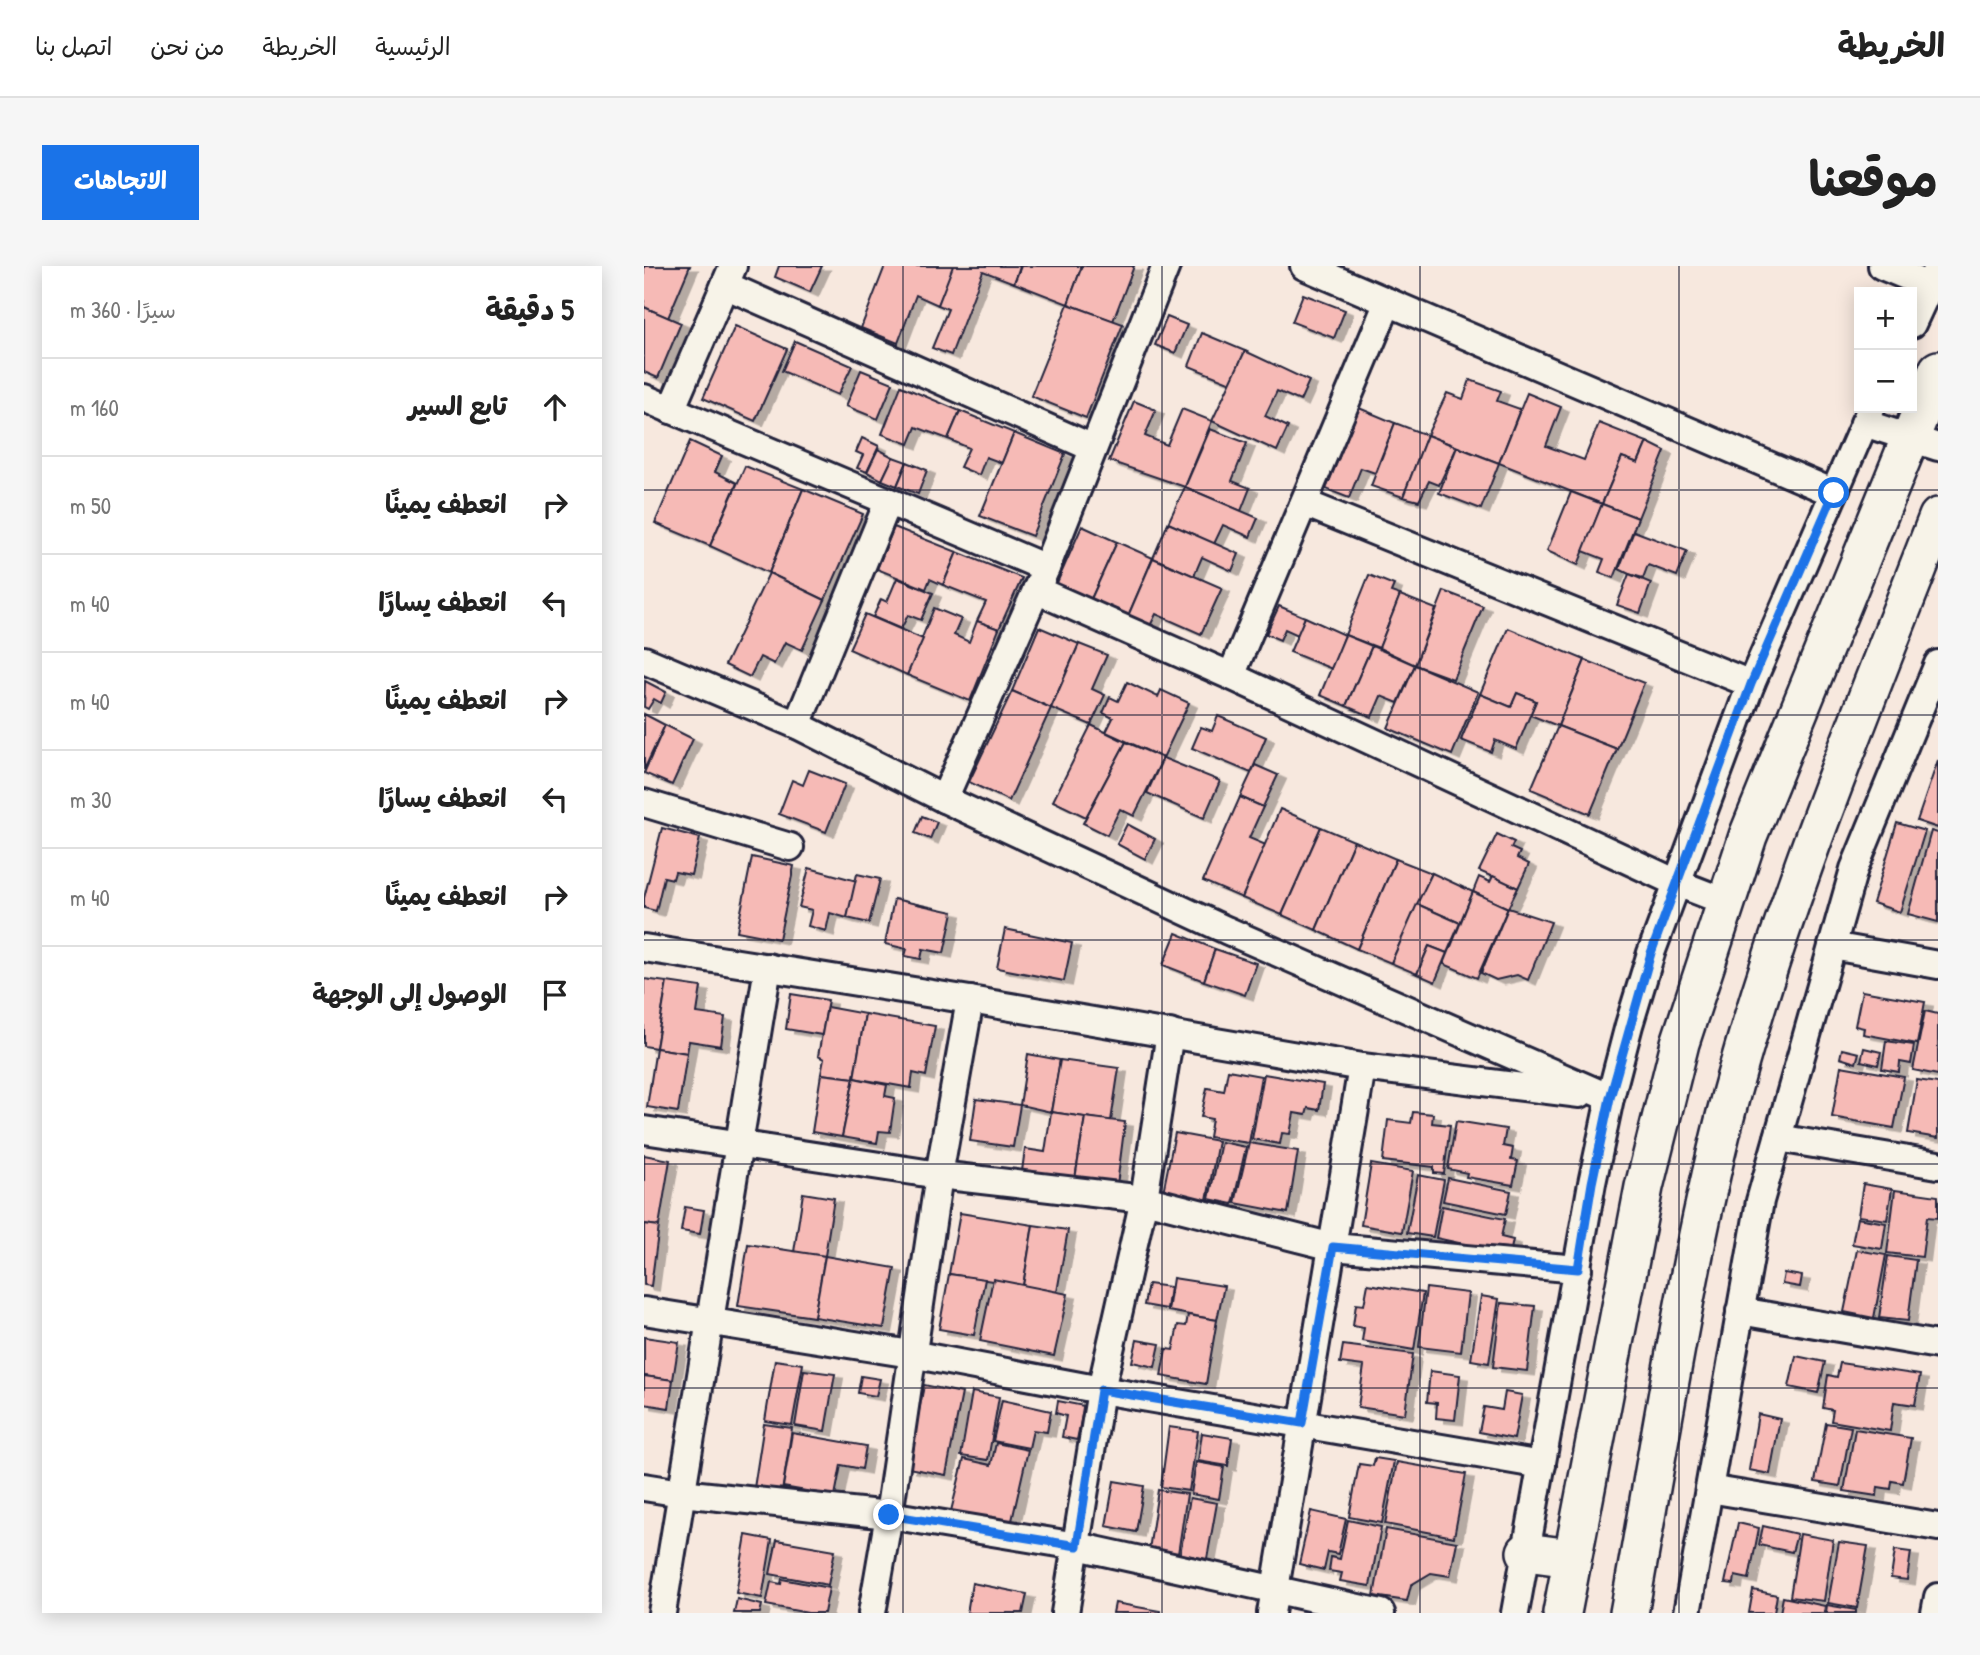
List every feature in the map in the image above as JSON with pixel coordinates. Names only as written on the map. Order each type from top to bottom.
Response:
[{"type":"main road","points":[[1562,1613],[1644,1187],[1660,1114],[1698,984],[1748,836],[1924,442],[1938,370]]},
{"type":"main road","points":[[1629,1613],[1705,1206],[1725,1118],[1750,1030],[1806,857],[1938,517]]},
{"type":"main road","points":[[1526,1552],[1571,1558]]},
{"type":"street","points":[[944,799],[1041,579],[1166,266]]},
{"type":"street","points":[[1304,266],[1834,493]]},
{"type":"street","points":[[1882,266],[1934,277],[1917,313]]},
{"type":"street","points":[[671,410],[729,276],[1094,448]]},
{"type":"street","points":[[1231,676],[1388,302]]},
{"type":"street","points":[[644,398],[888,502],[1231,676],[1677,883],[1726,902]]},
{"type":"street","points":[[1515,1613],[1592,1183],[1610,1098],[1647,965],[1751,684],[1867,415],[1924,442]]},
{"type":"street","points":[[797,724],[888,502]]},
{"type":"street","points":[[1304,503],[1751,684]]},
{"type":"street","points":[[644,660],[797,724],[944,799],[1226,930],[1610,1098]]},
{"type":"street","points":[[1687,1613],[1760,1201],[1854,869],[1933,691],[1938,664]]},
{"type":"street","points":[[644,803],[790,847]]},
{"type":"street","points":[[1832,946],[1938,965]]},
{"type":"street","points":[[644,948],[1170,1033],[1362,1067],[1610,1098]]},
{"type":"street","points":[[662,1613],[768,967]]},
{"type":"street","points":[[872,1613],[939,1175],[970,1000]]},
{"type":"street","points":[[1065,1613],[1101,1390],[1144,1199],[1170,1033]]},
{"type":"street","points":[[1273,1601],[1362,1067]]},
{"type":"street","points":[[644,1130],[939,1175],[1144,1199],[1333,1247],[1578,1269]]},
{"type":"street","points":[[1778,1138],[1938,1165]]},
{"type":"street","points":[[644,1311],[911,1354],[1101,1390],[1542,1465]]},
{"type":"street","points":[[1740,1311],[1938,1345]]},
{"type":"street","points":[[644,1487],[889,1515],[1077,1546],[1273,1601],[1381,1613]]},
{"type":"street","points":[[1709,1489],[1938,1527]]},
{"type":"street","points":[[1935,1613],[1938,1597]]},
{"type":"building","points":[[644,266],[690,266],[668,318],[644,307]]},
{"type":"building","points":[[779,266],[822,266],[810,292],[775,277]]},
{"type":"building","points":[[885,266],[955,266],[938,305],[916,295],[898,343],[861,328]]},
{"type":"building","points":[[953,266],[1020,266],[1014,283],[983,271],[951,355],[932,348],[948,309],[938,305]]},
{"type":"building","points":[[1021,266],[1082,266],[1068,304],[1014,283]]},
{"type":"building","points":[[1082,266],[1134,266],[1113,321],[1068,304]]},
{"type":"building","points":[[1303,294],[1345,310],[1334,338],[1292,322]]},
{"type":"building","points":[[1068,304],[1123,324],[1086,418],[1031,396]]},
{"type":"building","points":[[644,307],[681,323],[658,378],[644,372]]},
{"type":"building","points":[[1167,317],[1187,325],[1175,353],[1155,345]]},
{"type":"building","points":[[735,326],[787,349],[755,421],[703,398]]},
{"type":"building","points":[[1202,333],[1245,351],[1231,383],[1189,366]]},
{"type":"building","points":[[795,341],[852,366],[838,395],[782,371]]},
{"type":"building","points":[[1245,351],[1309,381],[1300,401],[1277,391],[1265,416],[1288,427],[1277,451],[1212,421]]},
{"type":"building","points":[[861,370],[893,383],[878,419],[846,406]]},
{"type":"building","points":[[1470,380],[1501,391],[1497,401],[1520,409],[1499,463],[1427,435],[1447,393],[1463,399]]},
{"type":"building","points":[[901,386],[960,411],[948,439],[916,427],[909,444],[882,434]]},
{"type":"building","points":[[1527,393],[1561,407],[1546,446],[1584,460],[1599,423],[1647,442],[1638,463],[1622,457],[1602,504],[1499,463]]},
{"type":"building","points":[[1134,401],[1156,410],[1145,436],[1167,445],[1182,409],[1212,421],[1185,487],[1109,461]]},
{"type":"building","points":[[1359,408],[1395,423],[1375,473],[1361,468],[1349,498],[1326,489]]},
{"type":"building","points":[[960,411],[1014,433],[1002,463],[986,457],[979,475],[960,467],[969,448],[948,439]]},
{"type":"building","points":[[1395,423],[1427,435],[1403,497],[1371,486]]},
{"type":"building","points":[[1210,429],[1247,443],[1232,481],[1250,488],[1241,511],[1185,487]]},
{"type":"building","points":[[1014,433],[1065,454],[1032,536],[980,516]]},
{"type":"building","points":[[1427,435],[1457,447],[1439,485],[1429,481],[1419,501],[1403,497]]},
{"type":"building","points":[[862,438],[879,446],[867,472],[857,468],[863,455],[856,452]]},
{"type":"building","points":[[690,441],[722,456],[715,472],[737,483],[710,546],[655,523]]},
{"type":"building","points":[[1647,442],[1665,451],[1638,518],[1602,504],[1622,457],[1638,463]]},
{"type":"building","points":[[1457,447],[1499,463],[1481,509],[1439,493]]},
{"type":"building","points":[[878,449],[893,457],[882,480],[867,472]]},
{"type":"building","points":[[893,457],[907,462],[897,486],[882,480]]},
{"type":"building","points":[[907,462],[927,470],[918,494],[897,486]]},
{"type":"building","points":[[745,466],[803,489],[769,573],[710,546]]},
{"type":"building","points":[[1185,487],[1258,518],[1250,537],[1223,525],[1214,544],[1168,523]]},
{"type":"building","points":[[803,489],[863,514],[825,600],[769,573]]},
{"type":"building","points":[[1571,492],[1602,504],[1578,565],[1547,551]]},
{"type":"building","points":[[1602,504],[1638,518],[1614,578],[1599,572],[1604,559],[1583,551]]},
{"type":"building","points":[[1168,523],[1239,554],[1232,571],[1202,557],[1194,576],[1153,558]]},
{"type":"building","points":[[1082,526],[1117,542],[1091,599],[1056,585]]},
{"type":"building","points":[[894,527],[957,552],[943,585],[930,579],[926,589],[877,569]]},
{"type":"building","points":[[1634,531],[1687,551],[1677,576],[1648,565],[1643,578],[1619,569]]},
{"type":"building","points":[[1117,542],[1153,558],[1128,616],[1091,599]]},
{"type":"building","points":[[957,552],[1022,578],[999,629],[977,621],[986,602],[943,585]]},
{"type":"building","points":[[1153,558],[1222,588],[1201,634],[1156,614],[1150,626],[1128,616]]},
{"type":"building","points":[[769,573],[825,600],[802,650],[785,642],[774,664],[760,657],[750,677],[725,665]]},
{"type":"building","points":[[1629,574],[1651,583],[1640,613],[1617,605]]},
{"type":"building","points":[[1369,575],[1394,585],[1391,592],[1400,595],[1379,648],[1345,635]]},
{"type":"building","points":[[897,578],[933,593],[921,620],[908,615],[901,629],[873,617],[881,599],[887,602]]},
{"type":"building","points":[[1444,591],[1483,606],[1453,679],[1415,665]]},
{"type":"building","points":[[1400,595],[1436,609],[1415,665],[1379,648]]},
{"type":"building","points":[[1279,606],[1305,617],[1298,635],[1285,629],[1280,640],[1266,634]]},
{"type":"building","points":[[934,608],[961,619],[954,635],[969,642],[977,621],[999,629],[970,701],[907,675]]},
{"type":"building","points":[[865,614],[923,639],[907,675],[849,649]]},
{"type":"building","points":[[1305,617],[1345,635],[1332,669],[1290,652]]},
{"type":"building","points":[[1039,627],[1079,644],[1051,708],[1012,691]]},
{"type":"building","points":[[1508,628],[1585,660],[1558,726],[1530,715],[1536,701],[1517,693],[1511,707],[1480,694]]},
{"type":"building","points":[[1345,635],[1372,646],[1346,706],[1320,695]]},
{"type":"building","points":[[1079,644],[1107,655],[1092,689],[1105,695],[1091,725],[1051,708]]},
{"type":"building","points":[[1372,646],[1415,665],[1398,703],[1381,696],[1372,717],[1346,706]]},
{"type":"building","points":[[1585,660],[1644,683],[1617,749],[1558,726]]},
{"type":"building","points":[[1415,665],[1478,692],[1452,755],[1388,728]]},
{"type":"building","points":[[645,681],[666,692],[661,703],[654,699],[648,709],[644,707]]},
{"type":"building","points":[[1127,682],[1158,697],[1161,690],[1189,703],[1163,758],[1106,732],[1113,718],[1103,713],[1110,697],[1118,701]]},
{"type":"building","points":[[1012,691],[1051,708],[1009,801],[969,782]]},
{"type":"building","points":[[1517,693],[1536,701],[1516,749],[1495,740],[1491,752],[1461,740],[1480,694],[1511,707]]},
{"type":"building","points":[[644,714],[665,725],[644,770]]},
{"type":"building","points":[[1218,716],[1266,737],[1251,773],[1192,748],[1201,727],[1212,731]]},
{"type":"building","points":[[665,725],[693,739],[672,785],[644,773]]},
{"type":"building","points":[[1091,725],[1126,742],[1086,817],[1053,801]]},
{"type":"building","points":[[1558,726],[1617,749],[1590,814],[1531,789]]},
{"type":"building","points":[[1126,742],[1163,758],[1134,816],[1120,809],[1107,835],[1083,823]]},
{"type":"building","points":[[1163,758],[1220,781],[1204,818],[1147,793]]},
{"type":"building","points":[[1938,760],[1938,828],[1917,821]]},
{"type":"building","points":[[1255,765],[1278,775],[1263,807],[1240,797]]},
{"type":"building","points":[[809,770],[845,784],[826,832],[779,814],[792,780],[803,785]]},
{"type":"building","points":[[1240,797],[1263,807],[1249,838],[1266,845],[1242,898],[1203,881]]},
{"type":"building","points":[[1280,809],[1321,827],[1282,915],[1242,898]]},
{"type":"building","points":[[922,816],[937,822],[930,839],[915,833]]},
{"type":"building","points":[[1897,823],[1925,831],[1900,912],[1873,903]]},
{"type":"building","points":[[1127,824],[1155,839],[1145,859],[1117,844]]},
{"type":"building","points":[[1321,827],[1354,841],[1316,930],[1282,915]]},
{"type":"building","points":[[662,828],[700,838],[691,875],[675,872],[673,879],[664,877],[656,911],[644,908],[644,898]]},
{"type":"building","points":[[1931,831],[1938,833],[1938,922],[1908,914]]},
{"type":"building","points":[[1497,834],[1514,842],[1511,848],[1520,852],[1517,858],[1529,864],[1518,888],[1479,871]]},
{"type":"building","points":[[1354,841],[1396,859],[1357,949],[1316,930]]},
{"type":"building","points":[[752,857],[794,866],[779,939],[737,931]]},
{"type":"building","points":[[1396,859],[1432,873],[1391,963],[1357,949]]},
{"type":"building","points":[[809,868],[857,881],[847,918],[830,913],[826,931],[808,926],[812,910],[799,907]]},
{"type":"building","points":[[1432,873],[1473,892],[1460,923],[1417,904]]},
{"type":"building","points":[[857,874],[880,879],[869,923],[847,918]]},
{"type":"building","points":[[1493,876],[1518,888],[1508,908],[1473,892],[1479,877],[1490,882]]},
{"type":"building","points":[[1473,892],[1508,908],[1477,978],[1444,964]]},
{"type":"building","points":[[894,899],[953,912],[944,953],[923,949],[921,959],[905,956],[907,949],[885,944]]},
{"type":"building","points":[[1417,904],[1460,923],[1447,953],[1429,946],[1417,974],[1391,963]]},
{"type":"building","points":[[1508,908],[1551,922],[1528,980],[1517,975],[1496,980],[1481,973]]},
{"type":"building","points":[[1005,929],[1072,943],[1064,981],[997,968]]},
{"type":"building","points":[[1176,933],[1215,949],[1204,981],[1163,965]]},
{"type":"building","points":[[1429,946],[1447,953],[1435,982],[1417,974]]},
{"type":"building","points":[[1215,949],[1256,963],[1245,995],[1204,981]]},
{"type":"building","points":[[644,979],[667,982],[656,1048],[644,1046]]},
{"type":"building","points":[[667,982],[701,987],[697,1013],[725,1017],[721,1046],[689,1041],[687,1053],[656,1048]]},
{"type":"building","points":[[1862,991],[1925,1002],[1917,1044],[1863,1034],[1864,1028],[1855,1026]]},
{"type":"building","points":[[791,994],[828,1000],[822,1035],[786,1029]]},
{"type":"building","points":[[827,1007],[865,1014],[854,1078],[821,1074],[824,1059],[818,1056]]},
{"type":"building","points":[[1925,1011],[1938,1014],[1938,1075],[1913,1070]]},
{"type":"building","points":[[865,1014],[935,1026],[926,1076],[913,1073],[911,1088],[854,1078]]},
{"type":"building","points":[[1886,1041],[1914,1045],[1911,1064],[1900,1062],[1899,1072],[1882,1069]]},
{"type":"building","points":[[656,1048],[687,1053],[678,1112],[647,1107]]},
{"type":"building","points":[[1864,1048],[1881,1052],[1878,1065],[1861,1061]]},
{"type":"building","points":[[1842,1049],[1859,1053],[1856,1063],[1840,1058]]},
{"type":"building","points":[[1028,1054],[1060,1060],[1051,1112],[1020,1105]]},
{"type":"building","points":[[1060,1060],[1119,1068],[1111,1121],[1051,1112]]},
{"type":"building","points":[[1841,1066],[1904,1077],[1894,1128],[1832,1117]]},
{"type":"building","points":[[1228,1070],[1261,1076],[1249,1143],[1209,1137],[1212,1119],[1201,1117],[1207,1088],[1224,1091]]},
{"type":"building","points":[[821,1074],[854,1078],[842,1137],[812,1132]]},
{"type":"building","points":[[1264,1074],[1323,1084],[1319,1110],[1308,1108],[1306,1115],[1294,1113],[1290,1134],[1282,1133],[1280,1144],[1252,1139]]},
{"type":"building","points":[[854,1078],[887,1085],[885,1096],[895,1098],[890,1132],[879,1131],[877,1143],[842,1137]]},
{"type":"building","points":[[1917,1080],[1938,1083],[1938,1138],[1908,1133]]},
{"type":"building","points":[[976,1099],[1020,1105],[1013,1147],[970,1141]]},
{"type":"building","points":[[1051,1112],[1085,1117],[1075,1179],[1022,1171],[1025,1149],[1045,1152]]},
{"type":"building","points":[[1413,1112],[1433,1114],[1432,1123],[1450,1125],[1444,1174],[1434,1173],[1434,1167],[1383,1161],[1388,1120],[1411,1123]]},
{"type":"building","points":[[1085,1117],[1125,1122],[1117,1185],[1075,1179]]},
{"type":"building","points":[[1456,1121],[1506,1129],[1503,1146],[1513,1148],[1511,1160],[1518,1161],[1513,1185],[1466,1177],[1467,1173],[1448,1169]]},
{"type":"building","points":[[1175,1133],[1218,1141],[1207,1200],[1163,1192]]},
{"type":"building","points":[[1221,1142],[1246,1147],[1233,1204],[1209,1199]]},
{"type":"building","points":[[1249,1143],[1298,1151],[1288,1213],[1235,1203]]},
{"type":"building","points":[[644,1155],[670,1160],[659,1226],[644,1224]]},
{"type":"building","points":[[1371,1164],[1413,1171],[1402,1232],[1361,1225]]},
{"type":"building","points":[[1418,1175],[1444,1180],[1433,1237],[1407,1233]]},
{"type":"building","points":[[1448,1178],[1511,1191],[1506,1214],[1443,1201]]},
{"type":"building","points":[[1863,1184],[1892,1189],[1887,1220],[1858,1216]]},
{"type":"building","points":[[1895,1190],[1938,1196],[1938,1218],[1927,1217],[1922,1257],[1887,1253]]},
{"type":"building","points":[[803,1193],[834,1198],[825,1256],[794,1252]]},
{"type":"building","points":[[1442,1206],[1505,1219],[1501,1237],[1513,1240],[1510,1254],[1436,1238]]},
{"type":"building","points":[[685,1207],[704,1210],[700,1234],[681,1231]]},
{"type":"building","points":[[960,1213],[1033,1225],[1023,1286],[949,1274]]},
{"type":"building","points":[[1857,1218],[1886,1223],[1882,1249],[1852,1244]]},
{"type":"building","points":[[644,1224],[659,1226],[651,1286],[644,1285]]},
{"type":"building","points":[[1033,1225],[1068,1230],[1057,1292],[1023,1286]]},
{"type":"building","points":[[748,1244],[825,1256],[814,1317],[738,1306]]},
{"type":"building","points":[[1857,1250],[1886,1255],[1874,1318],[1844,1312]]},
{"type":"building","points":[[825,1256],[895,1268],[884,1328],[814,1317]]},
{"type":"building","points":[[1888,1256],[1916,1260],[1908,1321],[1879,1318]]},
{"type":"building","points":[[1784,1273],[1802,1276],[1800,1287],[1782,1284]]},
{"type":"building","points":[[949,1274],[985,1279],[974,1335],[939,1329]]},
{"type":"building","points":[[1173,1278],[1224,1286],[1217,1320],[1168,1311]]},
{"type":"building","points":[[993,1279],[1068,1294],[1054,1356],[980,1341]]},
{"type":"building","points":[[1148,1284],[1170,1287],[1167,1309],[1144,1305]]},
{"type":"building","points":[[1368,1284],[1423,1293],[1414,1350],[1362,1341],[1364,1328],[1353,1326],[1356,1304],[1364,1305]]},
{"type":"building","points":[[1426,1288],[1468,1293],[1461,1352],[1419,1347]]},
{"type":"building","points":[[1481,1296],[1499,1299],[1489,1363],[1471,1360]]},
{"type":"building","points":[[1501,1303],[1535,1306],[1527,1371],[1493,1367]]},
{"type":"building","points":[[1188,1315],[1217,1320],[1206,1384],[1161,1376],[1166,1349],[1173,1350],[1178,1325],[1186,1326]]},
{"type":"building","points":[[644,1337],[679,1342],[673,1380],[644,1376]]},
{"type":"building","points":[[1137,1340],[1160,1344],[1155,1367],[1132,1362]]},
{"type":"building","points":[[1343,1345],[1413,1354],[1405,1414],[1358,1407],[1364,1366],[1340,1363]]},
{"type":"building","points":[[1796,1356],[1825,1362],[1818,1393],[1789,1387]]},
{"type":"building","points":[[775,1360],[803,1364],[792,1425],[765,1421]]},
{"type":"building","points":[[1840,1363],[1920,1375],[1915,1405],[1894,1402],[1890,1431],[1831,1421],[1833,1410],[1823,1408],[1828,1375],[1837,1377]]},
{"type":"building","points":[[804,1370],[835,1374],[825,1431],[795,1426]]},
{"type":"building","points":[[1430,1371],[1460,1375],[1455,1420],[1436,1418],[1437,1403],[1427,1402]]},
{"type":"building","points":[[644,1376],[673,1380],[669,1408],[644,1404]]},
{"type":"building","points":[[861,1376],[880,1379],[876,1396],[858,1393]]},
{"type":"building","points":[[924,1385],[962,1393],[946,1475],[908,1468]]},
{"type":"building","points":[[972,1392],[999,1397],[988,1460],[961,1456]]},
{"type":"building","points":[[1505,1392],[1522,1395],[1514,1439],[1479,1432],[1484,1407],[1502,1410]]},
{"type":"building","points":[[1002,1400],[1051,1411],[1047,1432],[1033,1430],[1029,1448],[993,1441]]},
{"type":"building","points":[[1058,1401],[1084,1406],[1077,1440],[1062,1437],[1066,1416],[1056,1413]]},
{"type":"building","points":[[1758,1414],[1780,1419],[1770,1474],[1749,1470]]},
{"type":"building","points":[[1826,1423],[1851,1427],[1840,1486],[1815,1482]]},
{"type":"building","points":[[764,1424],[792,1428],[782,1492],[754,1488]]},
{"type":"building","points":[[1169,1427],[1198,1431],[1189,1491],[1161,1487]]},
{"type":"building","points":[[1855,1429],[1911,1438],[1903,1483],[1892,1481],[1891,1489],[1878,1487],[1877,1496],[1844,1491]]},
{"type":"building","points":[[792,1433],[866,1446],[862,1469],[841,1465],[835,1496],[783,1487]]},
{"type":"building","points":[[1202,1433],[1232,1438],[1228,1466],[1198,1461]]},
{"type":"building","points":[[996,1443],[1028,1450],[1011,1525],[951,1511],[964,1459],[991,1465]]},
{"type":"building","points":[[1375,1458],[1394,1461],[1382,1523],[1349,1517],[1359,1464],[1373,1466]]},
{"type":"building","points":[[1196,1462],[1224,1467],[1219,1499],[1191,1494]]},
{"type":"building","points":[[1397,1462],[1466,1474],[1454,1537],[1385,1524]]},
{"type":"building","points":[[1114,1481],[1144,1486],[1136,1532],[1106,1526]]},
{"type":"building","points":[[1158,1490],[1187,1494],[1178,1554],[1149,1550]]},
{"type":"building","points":[[1190,1498],[1217,1503],[1207,1559],[1180,1554]]},
{"type":"building","points":[[1311,1511],[1346,1519],[1338,1554],[1328,1552],[1324,1570],[1299,1564]]},
{"type":"building","points":[[1348,1520],[1381,1527],[1370,1586],[1340,1581],[1342,1573],[1329,1571],[1331,1557],[1340,1559]]},
{"type":"building","points":[[1738,1523],[1759,1528],[1749,1579],[1735,1576],[1734,1584],[1725,1583]]},
{"type":"building","points":[[1763,1526],[1797,1534],[1792,1552],[1759,1545]]},
{"type":"building","points":[[1386,1529],[1457,1542],[1450,1576],[1431,1573],[1411,1585],[1407,1601],[1374,1596]]},
{"type":"building","points":[[1800,1534],[1833,1540],[1824,1601],[1790,1597]]},
{"type":"building","points":[[746,1535],[772,1540],[762,1598],[736,1593]]},
{"type":"building","points":[[777,1540],[835,1550],[828,1585],[770,1574]]},
{"type":"building","points":[[1839,1542],[1868,1546],[1857,1608],[1828,1603]]},
{"type":"building","points":[[1895,1550],[1911,1552],[1907,1580],[1891,1578]]},
{"type":"building","points":[[782,1579],[829,1588],[824,1613],[808,1613],[766,1605],[771,1582],[781,1584]]},
{"type":"building","points":[[972,1583],[1027,1594],[1023,1613],[967,1613]]},
{"type":"building","points":[[1753,1590],[1777,1595],[1774,1613],[1749,1613]]},
{"type":"building","points":[[1783,1597],[1825,1606],[1824,1613],[1780,1613]]},
{"type":"building","points":[[737,1599],[762,1605],[760,1613],[734,1613]]},
{"type":"building","points":[[1115,1603],[1160,1611],[1160,1613],[1113,1613]]},
{"type":"building","points":[[1827,1605],[1856,1610],[1856,1613],[1826,1613]]},
{"type":"route","points":[[889,1515],[1077,1546],[1101,1390],[1302,1423],[1333,1247],[1578,1269],[1610,1098],[1651,953],[1751,684],[1834,493]]}]
